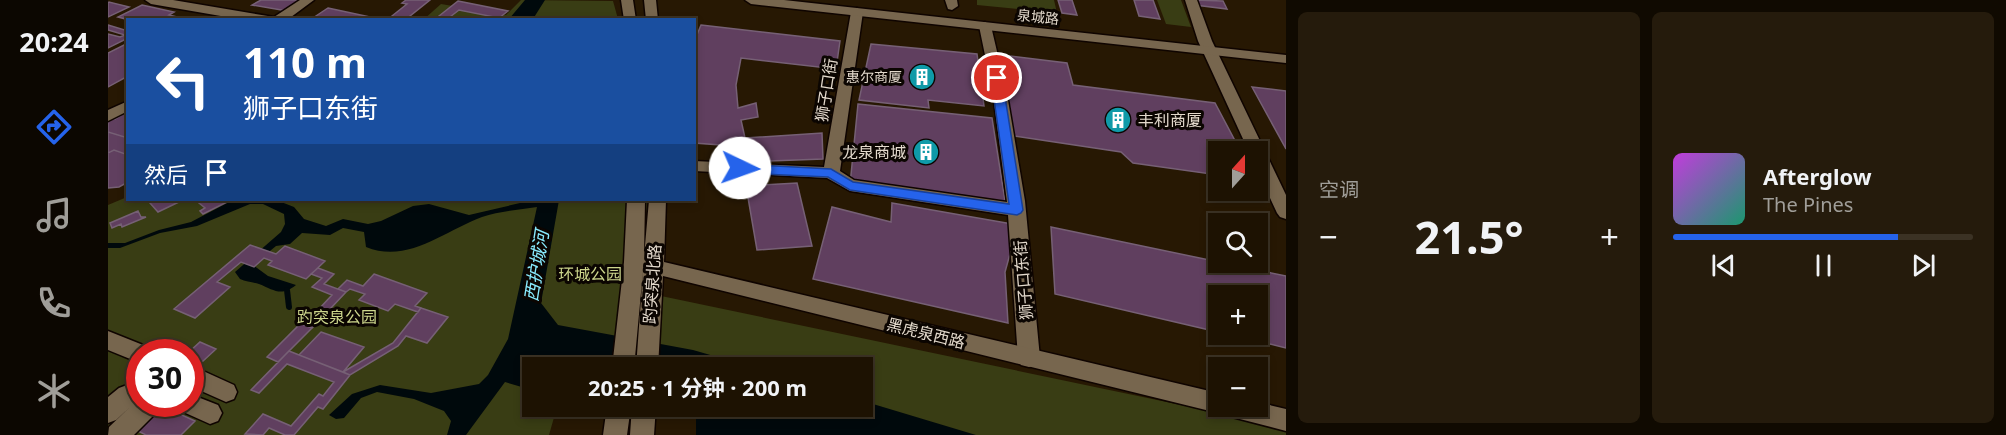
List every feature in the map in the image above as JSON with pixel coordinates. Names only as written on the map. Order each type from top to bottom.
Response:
[{"type":"street","points":[[151,0],[257,18]]},
{"type":"street","points":[[281,18],[308,0]]},
{"type":"street","points":[[627,0],[630,18]]},
{"type":"street","points":[[650,0],[652,18]]},
{"type":"street","name":"泉城路","points":[[751,0],[1286,59]]},
{"type":"street","points":[[1191,0],[1209,51],[1252,141]]},
{"type":"street","name":"狮子口街","points":[[831,173],[857,12]]},
{"type":"street","name":"狮子口东街","points":[[986,26],[1000,94],[1017,210],[1029,358]]},
{"type":"street","points":[[108,116],[126,106]]},
{"type":"street","points":[[696,166],[831,173],[850,185],[1017,210]]},
{"type":"street","points":[[1268,175],[1286,213]]},
{"type":"street","name":"趵突泉北路","points":[[636,201],[644,265]]},
{"type":"street","name":"趵突泉北路","points":[[646,357],[642,289],[644,265],[658,201]]},
{"type":"street","name":"黑虎泉西路","points":[[644,265],[1208,401]]},
{"type":"street","points":[[626,357],[642,289]]},
{"type":"street","points":[[108,340],[126,348]]},
{"type":"street","points":[[204,385],[226,392]]},
{"type":"street","points":[[117,426],[126,398]]},
{"type":"street","points":[[204,410],[210,413]]},
{"type":"street","points":[[1268,415],[1286,420]]},
{"type":"street","points":[[117,426],[131,417]]},
{"type":"street","points":[[615,435],[617,417]]},
{"type":"street","points":[[642,435],[643,417]]},
{"type":"green space","points":[[521,0],[613,1],[618,18],[425,18],[441,4],[506,15]]},
{"type":"green space","points":[[977,0],[1054,0],[1057,13],[977,5]]},
{"type":"green space","points":[[1157,0],[1181,0],[1191,27],[1166,24]]},
{"type":"green space","name":"趵突泉公园","points":[[126,197],[126,201],[652,201],[642,292],[1208,411],[1208,417],[1238,417],[1286,427],[1286,435],[753,435],[695,417],[873,417],[873,357],[522,357],[522,417],[554,417],[549,435],[108,435],[108,205]]},
{"type":"water","points":[[525,0],[545,0],[534,18],[510,18]]},
{"type":"water","name":"西护城河","points":[[228,201],[279,201],[294,207],[304,219],[326,226],[343,219],[368,224],[381,221],[413,206],[429,204],[469,215],[529,201],[559,201],[541,303],[558,325],[693,350],[717,357],[522,357],[522,387],[505,382],[466,435],[447,435],[451,421],[444,411],[414,399],[377,392],[361,398],[344,418],[336,419],[329,415],[352,394],[380,385],[431,393],[479,384],[488,375],[508,339],[537,207],[482,217],[426,244],[396,251],[381,251],[366,247],[364,232],[343,228],[330,235],[302,233],[290,244],[276,246],[253,265],[268,276],[296,285],[282,292],[242,280],[235,272],[281,232],[285,224],[284,214],[263,204],[250,204],[197,226],[160,233],[120,248],[108,248],[108,243],[125,243],[159,230],[191,222]]},
{"type":"water","points":[[873,404],[976,435],[696,435],[696,417],[873,417]]},
{"type":"building","points":[[261,0],[303,0],[287,11],[252,5]]},
{"type":"building","points":[[406,0],[430,0],[408,18],[390,18],[407,4],[402,3]]},
{"type":"building","points":[[1058,0],[1072,0],[1077,15],[1062,13]]},
{"type":"building","points":[[1134,0],[1153,0],[1160,19],[1139,16]]},
{"type":"building","points":[[1194,0],[1223,1],[1227,9],[1195,5]]},
{"type":"building","points":[[458,1],[508,11],[499,18],[459,10],[449,18],[437,18]]},
{"type":"building","points":[[109,2],[129,7],[108,17]]},
{"type":"building","points":[[142,5],[174,12],[169,15],[181,18],[126,19],[118,17]]},
{"type":"building","points":[[328,8],[375,18],[313,18]]},
{"type":"building","points":[[108,25],[126,30],[126,39],[108,48],[108,34],[120,37],[125,35],[108,30]]},
{"type":"building","points":[[701,25],[840,41],[836,69],[741,58],[736,85],[738,108],[756,103],[758,117],[741,120],[745,138],[822,133],[823,159],[740,162],[734,146],[696,143],[696,37]]},
{"type":"building","points":[[126,44],[126,77],[108,87],[108,53]]},
{"type":"building","name":"惠尔商厦","points":[[871,44],[977,54],[984,106],[928,100],[929,108],[859,100]]},
{"type":"building","name":"丰利商厦","points":[[1002,55],[1067,63],[1073,85],[1215,103],[1235,141],[1208,141],[1208,174],[1133,163],[1121,152],[1014,136]]},
{"type":"building","points":[[1252,87],[1286,91],[1286,149]]},
{"type":"building","name":"龙泉商城","points":[[858,104],[992,118],[1005,201],[850,185]]},
{"type":"building","points":[[126,112],[126,183],[119,187],[108,188],[108,119],[115,119]]},
{"type":"building","points":[[108,132],[126,137],[126,154],[114,150],[108,153]]},
{"type":"building","points":[[797,183],[812,246],[757,250],[746,186]]},
{"type":"building","points":[[155,201],[181,201],[158,212],[150,203]]},
{"type":"building","points":[[204,201],[227,202],[203,214],[200,211],[205,208],[199,203]]},
{"type":"building","points":[[892,203],[1018,225],[1005,272],[1008,323],[813,279],[832,207],[891,222]]},
{"type":"building","points":[[138,211],[141,217],[146,217],[122,227],[121,224],[112,228],[110,223]]},
{"type":"building","points":[[1051,227],[1208,260],[1208,273],[1268,272],[1286,276],[1286,348],[1268,344],[1268,285],[1208,285],[1208,330],[1055,294]]},
{"type":"building","points":[[250,245],[276,254],[285,246],[325,261],[306,279],[268,265],[272,261],[264,258],[254,267],[241,262],[217,282],[230,287],[195,318],[174,309]]},
{"type":"building","points":[[318,268],[334,274],[324,284],[346,292],[312,328],[304,325],[332,295],[312,287],[322,278],[311,274]]},
{"type":"building","points":[[374,274],[427,293],[415,306],[421,308],[418,312],[395,304],[388,311],[359,300],[365,294],[350,289],[346,292],[338,289],[347,280],[363,286]]},
{"type":"building","points":[[421,308],[448,317],[427,343],[406,336],[398,346],[350,375],[343,372],[393,343]]},
{"type":"building","points":[[301,323],[312,328],[278,362],[267,357]]},
{"type":"building","points":[[321,332],[364,347],[343,372],[299,355]]},
{"type":"building","points":[[204,344],[216,349],[204,360]]},
{"type":"building","points":[[289,351],[350,375],[323,409],[318,407],[294,435],[285,435],[269,428],[263,435],[245,434],[263,414],[291,426],[319,394],[323,396],[334,382],[287,364],[259,393],[251,390]]},
{"type":"building","points":[[150,417],[186,417],[195,421],[181,435],[146,435],[136,430]]},
{"type":"waterway","points":[[287,290],[289,307]]},
{"type":"place","name":"惠尔商厦","points":[[922,77]]},
{"type":"place","name":"丰利商厦","points":[[1118,120]]},
{"type":"place","name":"龙泉商城","points":[[926,152]]},
{"type":"route","points":[[740,168],[831,173],[850,185],[1017,210],[997,78]]},
{"type":"park label","name":"环城公园","points":[[590,274]]}]
